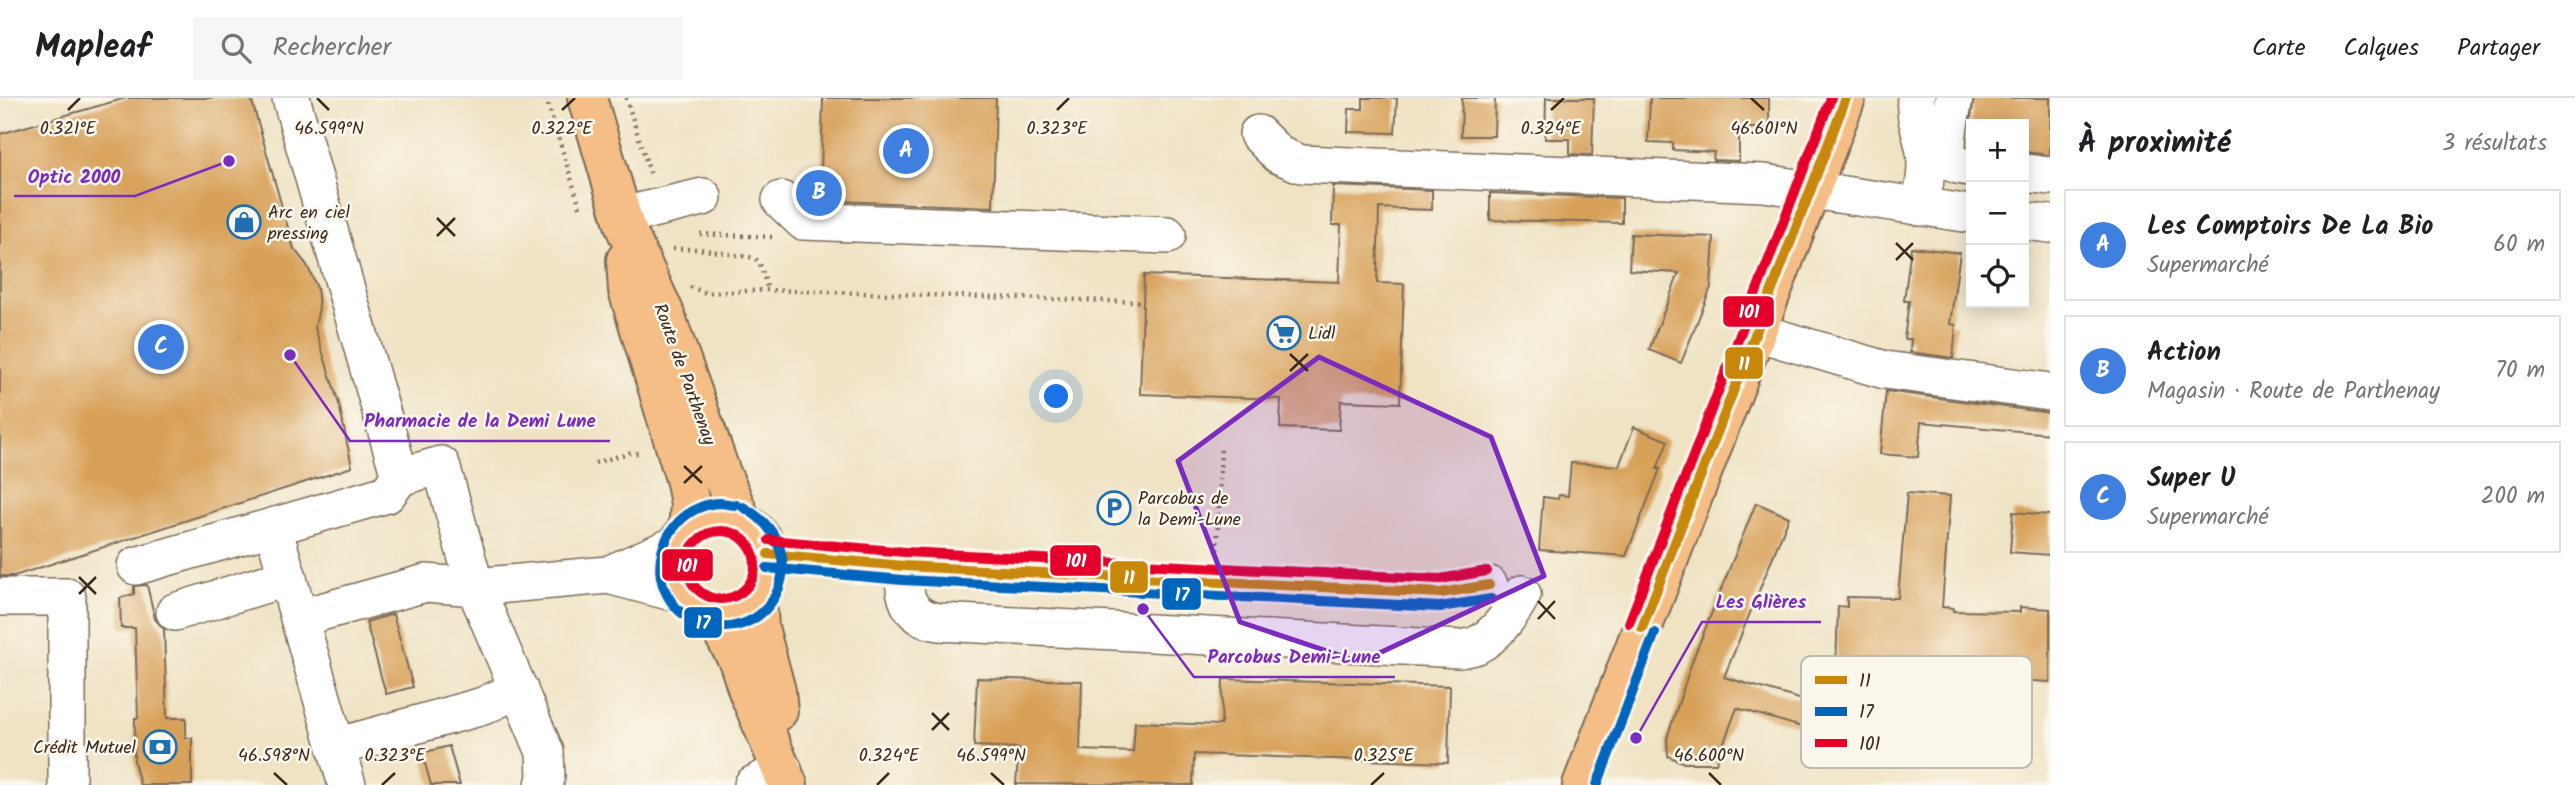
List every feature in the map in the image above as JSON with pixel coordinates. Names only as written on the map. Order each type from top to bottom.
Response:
[{"type":"main road","name":"Route de Parthenay","points":[[587,98],[623,221],[664,312],[721,474],[742,522]]},
{"type":"main road","points":[[1582,785],[1846,98]]},
{"type":"main road","name":"Route de Parthenay","points":[[623,221],[628,290],[686,482],[690,504],[683,538]]},
{"type":"main road","points":[[697,603],[733,611],[743,608],[757,597],[767,581],[768,554],[759,535],[742,522],[729,518],[700,522],[683,538],[674,559],[674,575],[738,660],[775,780]]},
{"type":"main road","points":[[757,597],[763,648],[776,691],[775,780]]},
{"type":"street","points":[[291,98],[400,477]]},
{"type":"street","points":[[1916,98],[1914,114],[1925,154],[1924,192],[1920,207]]},
{"type":"street","points":[[1954,98],[1946,151],[1949,160],[1966,166]]},
{"type":"street","points":[[1258,134],[1279,155],[1301,164],[1763,183],[1966,213]]},
{"type":"street","points":[[2029,174],[2050,176]]},
{"type":"street","points":[[623,221],[703,197]]},
{"type":"street","points":[[787,206],[803,221],[1167,235]]},
{"type":"street","points":[[2029,222],[2050,224]]},
{"type":"street","points":[[1756,332],[1885,370],[2050,393]]},
{"type":"street","points":[[136,566],[387,494],[400,477],[441,465],[475,587],[545,752],[544,785]]},
{"type":"street","points":[[273,527],[299,618],[297,663],[337,747],[347,785]]},
{"type":"street","points":[[299,618],[426,583],[475,587],[608,575],[683,538]]},
{"type":"street","points":[[768,554],[904,566],[1215,583],[1441,593],[1505,589],[1516,607],[1478,645],[1460,649],[939,622],[924,620],[912,611],[904,586],[904,566]]},
{"type":"street","points":[[608,575],[697,603]]},
{"type":"street","points":[[175,612],[288,578]]},
{"type":"street","points":[[0,597],[67,597],[67,785]]},
{"type":"street","points":[[337,747],[482,706],[519,689]]},
{"type":"path","points":[[699,234],[773,237],[787,206]]},
{"type":"path","points":[[669,238],[672,249],[699,249],[755,258],[760,264],[768,290]]},
{"type":"path","points":[[706,293],[768,290],[1143,302]]},
{"type":"path","points":[[595,463],[629,453],[650,453]]},
{"type":"highlighted area","points":[[1319,357],[1491,437],[1544,576],[1360,662],[1240,622],[1178,461]]},
{"type":"building","points":[[126,98],[251,98],[294,249],[307,265],[317,288],[319,307],[315,328],[339,404],[352,467],[14,576],[0,576],[0,134]]},
{"type":"building","points":[[823,98],[996,98],[993,207],[812,200],[805,193],[804,176],[821,176]]},
{"type":"building","points":[[1363,98],[1397,98],[1395,133],[1348,132],[1349,109],[1363,109]]},
{"type":"building","points":[[1462,98],[1495,98],[1494,136],[1461,136]]},
{"type":"building","points":[[1546,98],[1594,98],[1592,155],[1570,154],[1570,139],[1545,139]]},
{"type":"building","points":[[1650,98],[1769,98],[1769,128],[1739,128],[1739,161],[1713,160],[1714,152],[1673,150],[1673,143],[1648,142]]},
{"type":"building","points":[[1974,98],[2050,98],[2050,155],[2029,153],[2029,119],[1971,119]]},
{"type":"building","name":"Lidl","points":[[1333,186],[1432,190],[1432,210],[1379,208],[1377,283],[1404,284],[1400,403],[1341,401],[1339,430],[1280,428],[1281,399],[1140,394],[1144,275],[1339,282],[1341,225],[1332,225]]},
{"type":"building","points":[[1490,193],[1622,198],[1622,223],[1490,220]]},
{"type":"building","points":[[1631,234],[1714,237],[1711,287],[1681,363],[1649,350],[1679,273],[1629,270]]},
{"type":"building","points":[[1911,247],[1960,253],[1950,324],[1956,325],[1953,358],[1910,352],[1911,339],[1904,339],[1909,301],[1904,301]]},
{"type":"building","points":[[1886,391],[2050,413],[2050,434],[1921,422],[1918,457],[1880,454]]},
{"type":"building","points":[[1634,427],[1668,441],[1626,556],[1539,550],[1543,497],[1558,499],[1559,495],[1568,496],[1571,463],[1619,466]]},
{"type":"building","points":[[1907,493],[1950,496],[1942,607],[1953,608],[1953,611],[2020,612],[2020,607],[2050,609],[2050,682],[2032,681],[2032,656],[1836,656],[1838,606],[1847,607],[1847,597],[1898,598]]},
{"type":"building","points":[[1756,503],[1789,517],[1724,677],[1801,700],[1801,727],[1737,708],[1716,763],[1684,763],[1668,756],[1667,738],[1693,659]]},
{"type":"building","points":[[2013,512],[2050,515],[2050,555],[2010,552]]},
{"type":"building","points":[[147,585],[155,619],[164,629],[167,718],[186,718],[186,738],[192,738],[192,785],[140,785],[134,761],[135,718],[138,718],[135,628],[121,628],[120,598],[134,594],[134,586]]},
{"type":"building","points":[[393,614],[413,687],[386,694],[366,622]]},
{"type":"building","points":[[977,678],[1082,681],[1080,750],[1133,752],[1135,722],[1221,725],[1223,679],[1450,686],[1448,763],[1194,754],[1193,785],[1016,784],[1019,748],[974,746]]},
{"type":"building","points":[[449,746],[460,785],[431,785],[422,753]]},
{"type":"transit line","name":"101","points":[[1629,623],[1831,98]]},
{"type":"transit line","name":"11","points":[[1642,628],[1846,98]]},
{"type":"transit line","name":"17","points":[[736,505],[720,503],[694,510],[674,527],[662,550],[662,583],[675,607],[691,619],[718,627],[742,624],[762,612],[776,594],[782,573],[780,549],[767,527],[743,507]]},
{"type":"transit line","name":"101","points":[[721,531],[734,534],[745,541],[752,552],[755,565],[752,578],[745,589],[734,596],[721,599],[708,596],[697,589],[690,578],[687,565],[690,552],[697,541],[708,534],[721,531]]},
{"type":"transit line","name":"101","points":[[769,540],[905,552],[1440,579],[1487,571]]},
{"type":"transit line","name":"11","points":[[768,554],[904,566],[1441,593],[1489,585]]},
{"type":"transit line","name":"17","points":[[767,568],[903,580],[1440,607],[1491,599]]},
{"type":"transit line","name":"17","points":[[1597,785],[1655,633]]},
{"type":"place","name":"Les Comptoirs De La Bio","points":[[906,151]]},
{"type":"place","name":"Optic 2000","points":[[229,161]]},
{"type":"place","name":"Action","points":[[819,193]]},
{"type":"place","name":"Arc en ciel pressing","points":[[244,222]]},
{"type":"place","name":"Lidl","points":[[1284,333]]},
{"type":"place","name":"Super U","points":[[161,347]]},
{"type":"place","name":"Pharmacie de la Demi Lune","points":[[290,355]]},
{"type":"place","name":"Parcobus de la Demi-Lune","points":[[1114,508]]},
{"type":"place","name":"Parcobus Demi-Lune","points":[[1143,609]]},
{"type":"place","name":"Les Glières","points":[[1636,738]]},
{"type":"place","name":"Crédit Mutuel","points":[[160,747]]}]
